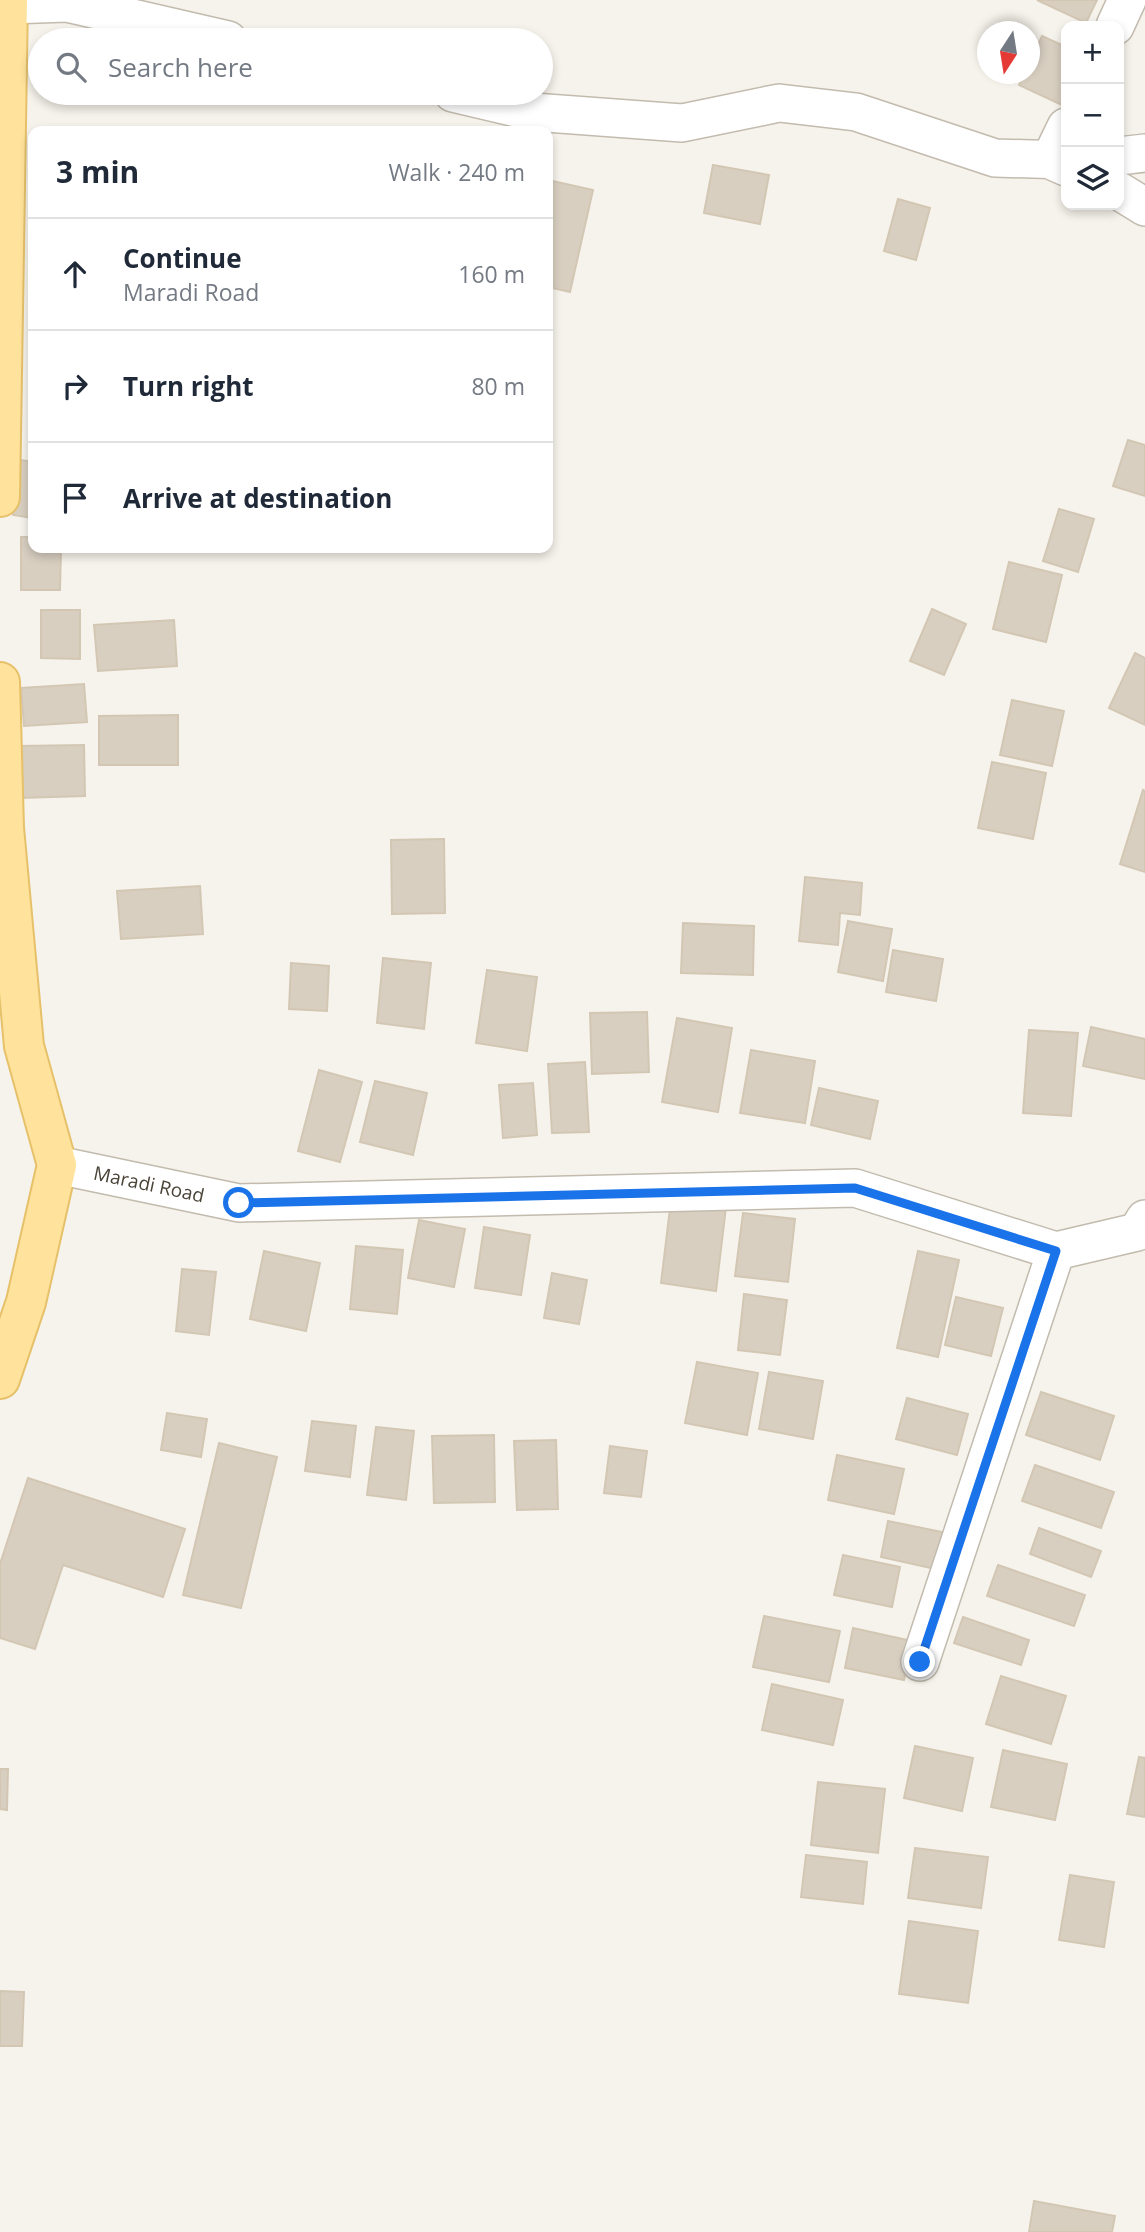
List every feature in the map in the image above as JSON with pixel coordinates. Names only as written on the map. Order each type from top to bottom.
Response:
[{"type":"main road","points":[[0,497],[9,2]]},
{"type":"main road","points":[[0,682],[4,828],[24,1046],[57,1165],[26,1302],[0,1380]]},
{"type":"street","points":[[1117,21],[1127,0]]},
{"type":"street","points":[[9,2],[67,3],[176,28]]},
{"type":"street","points":[[504,105],[533,112],[682,122],[779,103],[856,113],[995,158],[1061,162]]},
{"type":"street","points":[[1124,155],[1145,153]]},
{"type":"street","points":[[1124,194],[1145,206]]},
{"type":"street","name":"Maradi Road","points":[[57,1165],[239,1203],[855,1188],[1056,1251]]},
{"type":"street","points":[[920,1662],[1056,1251],[1137,1232],[1145,1219]]},
{"type":"building","points":[[1037,0],[1097,0],[1087,21]]},
{"type":"building","points":[[1042,36],[1061,45],[1061,105],[1019,85],[1040,84]]},
{"type":"building","points":[[713,165],[769,175],[760,224],[704,213]]},
{"type":"building","points":[[553,181],[593,190],[570,292],[553,288]]},
{"type":"building","points":[[898,199],[930,208],[916,260],[884,251]]},
{"type":"building","points":[[1128,440],[1145,445],[1145,496],[1113,486]]},
{"type":"building","points":[[21,460],[28,461],[28,517],[13,515]]},
{"type":"building","points":[[1059,509],[1094,519],[1078,572],[1043,561]]},
{"type":"building","points":[[21,537],[28,537],[28,553],[61,553],[60,590],[21,590]]},
{"type":"building","points":[[1009,562],[1062,575],[1046,642],[993,629]]},
{"type":"building","points":[[932,609],[966,624],[944,675],[910,661]]},
{"type":"building","points":[[41,610],[80,610],[80,659],[41,658]]},
{"type":"building","points":[[174,620],[177,666],[98,671],[94,625]]},
{"type":"building","points":[[1135,653],[1145,658],[1145,725],[1109,708]]},
{"type":"building","points":[[84,684],[87,722],[24,726],[21,688]]},
{"type":"building","points":[[1012,700],[1064,711],[1052,766],[1000,755]]},
{"type":"building","points":[[178,715],[178,765],[99,765],[99,716]]},
{"type":"building","points":[[84,745],[85,796],[20,798],[19,746]]},
{"type":"building","points":[[992,762],[1046,773],[1033,839],[978,828]]},
{"type":"building","points":[[1143,790],[1145,791],[1145,872],[1120,864]]},
{"type":"building","points":[[444,839],[445,913],[392,914],[391,840]]},
{"type":"building","points":[[805,877],[862,883],[860,915],[840,913],[838,945],[799,941]]},
{"type":"building","points":[[200,886],[203,934],[121,939],[117,891]]},
{"type":"building","points":[[848,921],[892,929],[883,981],[838,972]]},
{"type":"building","points":[[683,923],[754,926],[753,975],[681,973]]},
{"type":"building","points":[[893,950],[943,959],[936,1001],[886,992]]},
{"type":"building","points":[[383,958],[431,963],[424,1029],[377,1023]]},
{"type":"building","points":[[291,963],[329,966],[327,1011],[289,1009]]},
{"type":"building","points":[[487,970],[537,977],[527,1051],[476,1043]]},
{"type":"building","points":[[647,1012],[649,1072],[592,1074],[590,1013]]},
{"type":"building","points":[[677,1018],[732,1028],[718,1112],[662,1102]]},
{"type":"building","points":[[1091,1027],[1145,1039],[1145,1079],[1083,1066]]},
{"type":"building","points":[[1029,1030],[1078,1033],[1071,1116],[1023,1113]]},
{"type":"building","points":[[751,1050],[815,1061],[805,1123],[740,1113]]},
{"type":"building","points":[[585,1062],[589,1132],[552,1133],[548,1064]]},
{"type":"building","points":[[319,1070],[362,1082],[340,1162],[298,1151]]},
{"type":"building","points":[[375,1081],[427,1093],[413,1155],[360,1142]]},
{"type":"building","points":[[533,1083],[537,1135],[503,1138],[499,1085]]},
{"type":"building","points":[[819,1088],[878,1101],[870,1139],[811,1125]]},
{"type":"building","points":[[671,1200],[726,1207],[716,1291],[661,1283]]},
{"type":"building","points":[[743,1213],[795,1219],[788,1282],[735,1276]]},
{"type":"building","points":[[419,1220],[465,1229],[454,1287],[408,1278]]},
{"type":"building","points":[[484,1227],[530,1235],[521,1295],[475,1288]]},
{"type":"building","points":[[356,1246],[403,1250],[397,1314],[350,1309]]},
{"type":"building","points":[[264,1251],[320,1263],[306,1331],[250,1319]]},
{"type":"building","points":[[918,1251],[959,1260],[938,1357],[897,1348]]},
{"type":"building","points":[[182,1269],[216,1272],[209,1335],[176,1331]]},
{"type":"building","points":[[552,1273],[587,1280],[579,1324],[544,1318]]},
{"type":"building","points":[[744,1294],[787,1300],[780,1355],[738,1350]]},
{"type":"building","points":[[956,1297],[1003,1308],[991,1356],[945,1345]]},
{"type":"building","points":[[697,1362],[758,1373],[747,1435],[685,1423]]},
{"type":"building","points":[[769,1372],[823,1381],[813,1439],[759,1429]]},
{"type":"building","points":[[1041,1392],[1114,1416],[1100,1460],[1026,1435]]},
{"type":"building","points":[[907,1398],[968,1414],[957,1455],[896,1439]]},
{"type":"building","points":[[167,1413],[207,1419],[201,1457],[161,1450]]},
{"type":"building","points":[[312,1421],[356,1426],[350,1477],[305,1471]]},
{"type":"building","points":[[376,1427],[414,1431],[406,1500],[367,1495]]},
{"type":"building","points":[[494,1435],[495,1502],[434,1503],[432,1436]]},
{"type":"building","points":[[556,1440],[558,1509],[517,1510],[514,1441]]},
{"type":"building","points":[[219,1443],[277,1457],[241,1608],[183,1595]]},
{"type":"building","points":[[610,1446],[647,1451],[641,1497],[604,1493]]},
{"type":"building","points":[[837,1455],[904,1469],[894,1514],[828,1500]]},
{"type":"building","points":[[1035,1465],[1114,1492],[1101,1528],[1022,1501]]},
{"type":"building","points":[[28,1478],[185,1529],[163,1597],[63,1565],[35,1649],[0,1638],[0,1564]]},
{"type":"building","points":[[888,1521],[947,1533],[940,1570],[881,1557]]},
{"type":"building","points":[[1039,1528],[1101,1551],[1091,1577],[1030,1554]]},
{"type":"building","points":[[843,1555],[900,1567],[892,1607],[834,1595]]},
{"type":"building","points":[[998,1565],[1085,1595],[1074,1626],[987,1596]]},
{"type":"building","points":[[764,1616],[840,1631],[829,1682],[753,1667]]},
{"type":"building","points":[[963,1617],[1029,1640],[1021,1665],[954,1643]]},
{"type":"building","points":[[853,1628],[912,1641],[904,1680],[845,1668]]},
{"type":"building","points":[[1001,1676],[1066,1696],[1051,1744],[986,1724]]},
{"type":"building","points":[[772,1684],[843,1700],[833,1745],[762,1730]]},
{"type":"building","points":[[915,1746],[973,1758],[962,1811],[904,1798]]},
{"type":"building","points":[[1003,1750],[1067,1764],[1055,1820],[991,1807]]},
{"type":"building","points":[[1139,1757],[1145,1758],[1145,1817],[1127,1814]]},
{"type":"building","points":[[0,1769],[8,1769],[7,1810],[0,1809]]},
{"type":"building","points":[[818,1782],[885,1789],[878,1853],[811,1845]]},
{"type":"building","points":[[915,1848],[988,1857],[981,1908],[908,1898]]},
{"type":"building","points":[[806,1855],[867,1862],[863,1904],[801,1897]]},
{"type":"building","points":[[1070,1875],[1114,1882],[1104,1947],[1059,1940]]},
{"type":"building","points":[[909,1921],[978,1931],[968,2003],[899,1994]]},
{"type":"building","points":[[0,1991],[24,1992],[22,2046],[0,2046]]},
{"type":"building","points":[[1034,2201],[1115,2216],[1112,2232],[1029,2232]]},
{"type":"route","points":[[239,1203],[855,1188],[1056,1251],[920,1662]]}]
